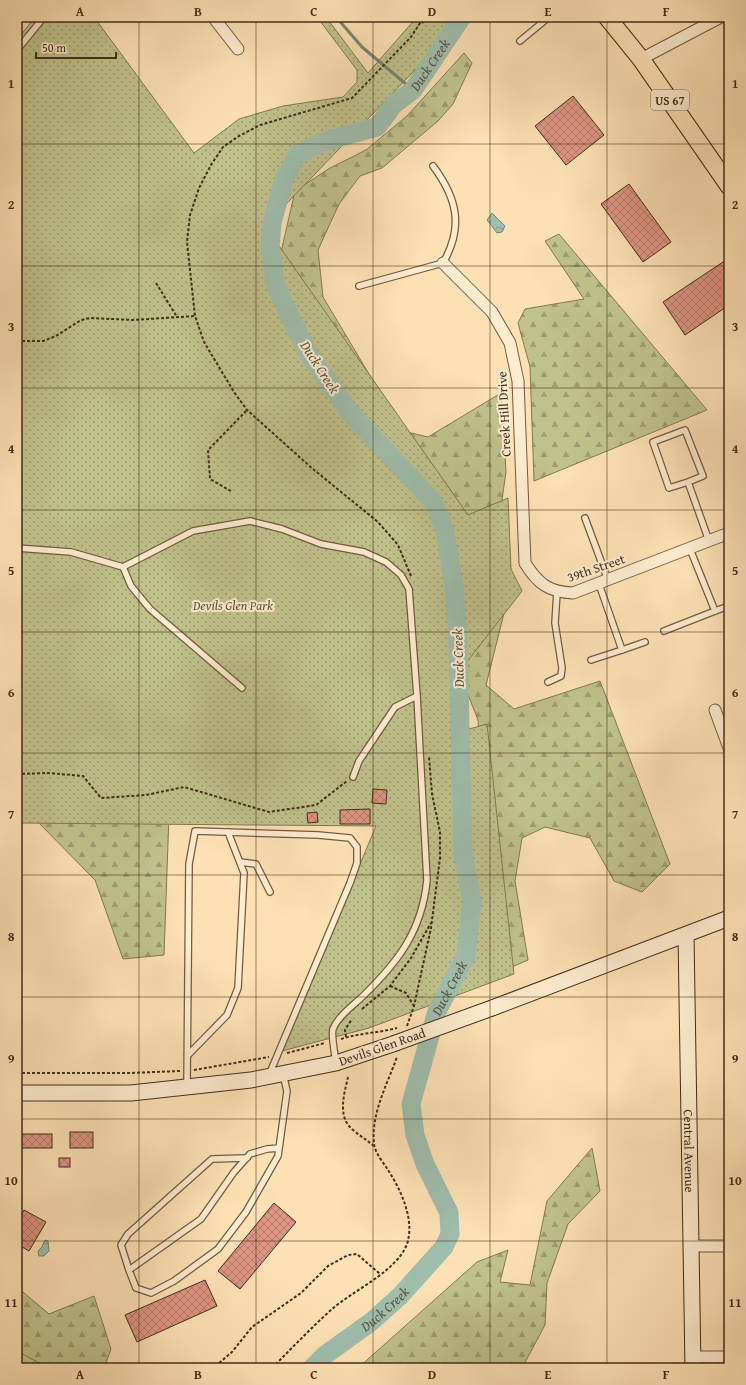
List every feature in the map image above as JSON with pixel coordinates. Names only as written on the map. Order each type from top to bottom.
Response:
[{"type":"main road","name":"US 67","points":[[607,17],[641,59],[729,186]]},
{"type":"main road","name":"Devils Glen Road","points":[[17,1093],[131,1093],[187,1088],[276,1075],[396,1049],[492,1008],[729,918]]},
{"type":"main road","name":"Central Avenue","points":[[686,934],[693,1362]]},
{"type":"street","points":[[213,17],[238,49]]},
{"type":"street","points":[[641,59],[721,17]]},
{"type":"street","name":"Creek Hill Drive","points":[[443,263],[492,312],[510,343],[518,381],[522,517]]},
{"type":"street","name":"39th Street","points":[[522,517],[525,563],[533,577],[557,592],[573,593],[729,533]]},
{"type":"street","points":[[715,710],[729,748]]},
{"type":"street","points":[[691,1246],[729,1246]]},
{"type":"street","points":[[693,1362],[729,1357]]},
{"type":"lane","points":[[17,50],[44,17]]},
{"type":"lane","points":[[520,41],[549,17]]},
{"type":"lane","points":[[359,286],[443,263],[450,251],[454,234],[454,205],[445,182],[433,166]]},
{"type":"lane","points":[[685,430],[702,476],[688,482],[669,488],[653,442],[685,430]]},
{"type":"lane","points":[[688,482],[710,541]]},
{"type":"lane","points":[[585,518],[622,650]]},
{"type":"lane","points":[[17,548],[71,552],[122,566],[193,531],[250,521],[282,529],[321,544],[364,552],[386,562],[401,575],[408,589],[417,696],[427,880],[425,898],[418,922],[407,944],[387,972],[339,1019],[332,1031],[336,1063]]},
{"type":"lane","points":[[690,549],[715,611]]},
{"type":"lane","points":[[122,566],[131,586],[150,609],[242,688]]},
{"type":"lane","points":[[548,682],[562,676],[555,622],[557,592]]},
{"type":"lane","points":[[664,631],[729,606]]},
{"type":"lane","points":[[591,660],[645,642]]},
{"type":"lane","points":[[353,777],[359,761],[395,707],[417,696]]},
{"type":"lane","points":[[187,1088],[189,864],[193,850],[193,838],[195,831],[318,835],[350,838],[357,847],[357,863],[277,1056],[276,1075],[287,1091],[278,1156],[246,1212],[218,1249],[174,1282],[151,1293],[136,1288],[122,1245],[128,1234],[212,1159],[247,1158]]},
{"type":"lane","points":[[188,1054],[227,1015],[238,988],[244,873],[228,832]]},
{"type":"lane","points":[[240,862],[256,864],[270,892]]},
{"type":"lane","points":[[129,1270],[201,1219],[234,1172],[250,1154],[267,1149],[279,1148]]},
{"type":"path","points":[[421,24],[424,17]]},
{"type":"path","points":[[412,582],[411,575],[398,545],[378,522],[313,469],[247,410],[216,364],[204,342],[196,316],[189,276],[187,242],[190,215],[199,188],[211,165],[224,147],[239,136],[260,125],[352,98],[391,58],[421,24],[430,17]]},
{"type":"path","points":[[156,283],[177,317]]},
{"type":"path","points":[[17,341],[43,340],[56,336],[81,320],[90,318],[133,320],[196,316]]},
{"type":"path","points":[[231,491],[210,479],[208,450],[247,410]]},
{"type":"path","points":[[405,1033],[414,1006],[431,928],[440,858],[440,832],[432,794],[429,750]]},
{"type":"path","points":[[17,774],[48,773],[83,776],[101,798],[146,795],[184,787],[269,812],[316,805],[353,777]]},
{"type":"path","points":[[390,986],[406,993],[414,1006]]},
{"type":"path","points":[[17,1073],[130,1073],[187,1071],[277,1056],[364,1033],[380,1032],[397,1028]]},
{"type":"path","points":[[374,1146],[373,1128],[376,1110],[396,1049]]},
{"type":"path","points":[[272,1368],[332,1309],[393,1264],[402,1254],[407,1244],[410,1229],[408,1213],[400,1194],[374,1146],[353,1130],[346,1122],[343,1115],[343,1102],[348,1077]]},
{"type":"path","points":[[205,1368],[219,1363],[232,1352],[252,1327],[301,1293],[328,1266],[348,1255],[357,1254],[380,1274]]},
{"type":"green space","name":"Devils Glen Park","points":[[35,17],[94,17],[194,153],[239,119],[283,106],[343,97],[357,82],[357,70],[317,17],[326,17],[368,73],[417,17],[466,17],[265,226],[468,515],[508,498],[511,569],[522,591],[459,672],[469,729],[487,724],[514,974],[369,1028],[282,1051],[376,826],[17,823],[17,40]]},
{"type":"green space","points":[[464,53],[472,63],[453,104],[438,121],[382,168],[360,176],[339,204],[318,250],[323,297],[403,431],[428,437],[501,393],[506,472],[496,541],[507,601],[486,685],[514,709],[600,681],[670,864],[642,892],[614,881],[590,838],[545,827],[522,838],[515,881],[528,960],[491,976],[478,720],[467,692],[464,645],[279,261],[295,191],[330,168],[366,150],[407,116]]},
{"type":"green space","points":[[559,234],[707,410],[534,481],[530,367],[518,323],[525,309],[584,299],[545,241]]},
{"type":"green space","points":[[17,596],[169,815],[164,955],[123,959],[95,880],[32,816]]},
{"type":"green space","points":[[592,1148],[600,1191],[568,1224],[547,1283],[545,1325],[522,1368],[358,1368],[477,1262],[508,1250],[500,1282],[530,1285],[547,1201]]},
{"type":"green space","points":[[17,1287],[49,1314],[94,1296],[111,1349],[104,1368],[17,1368]]},
{"type":"green space","points":[[17,1351],[49,1368],[17,1368]]},
{"type":"water","points":[[492,213],[505,226],[502,232],[497,233],[487,220]]},
{"type":"water","points":[[45,1240],[48,1241],[49,1251],[44,1256],[39,1256],[38,1251],[42,1247]]},
{"type":"building","points":[[573,96],[604,135],[566,165],[535,126]]},
{"type":"building","points":[[629,184],[671,242],[643,262],[601,204]]},
{"type":"building","points":[[723,262],[729,271],[729,305],[685,335],[663,302]]},
{"type":"building","points":[[373,789],[387,790],[386,804],[372,803]]},
{"type":"building","points":[[370,809],[370,824],[340,824],[340,810]]},
{"type":"building","points":[[317,812],[318,822],[308,823],[307,813]]},
{"type":"building","points":[[70,1132],[93,1132],[93,1148],[70,1148]]},
{"type":"building","points":[[19,1134],[52,1134],[52,1148],[19,1148]]},
{"type":"building","points":[[59,1158],[70,1158],[70,1167],[59,1167]]},
{"type":"building","points":[[274,1203],[296,1222],[240,1289],[218,1271]]},
{"type":"building","points":[[24,1210],[46,1222],[29,1251],[17,1244],[17,1223]]},
{"type":"building","points":[[205,1280],[217,1306],[137,1342],[125,1315]]},
{"type":"waterway","points":[[336,17],[362,47],[413,90]]},
{"type":"waterway","name":"Duck Creek","points":[[312,1368],[325,1355],[371,1322],[400,1296],[444,1247],[450,1234],[449,1213],[425,1164],[415,1135],[411,1104],[437,1011],[466,956],[472,901],[463,855],[458,640],[454,586],[445,532],[437,509],[429,497],[350,413],[308,353],[281,298],[275,281],[270,248],[272,223],[284,179],[297,155],[322,142],[377,127],[394,104],[413,90],[462,17]]}]
